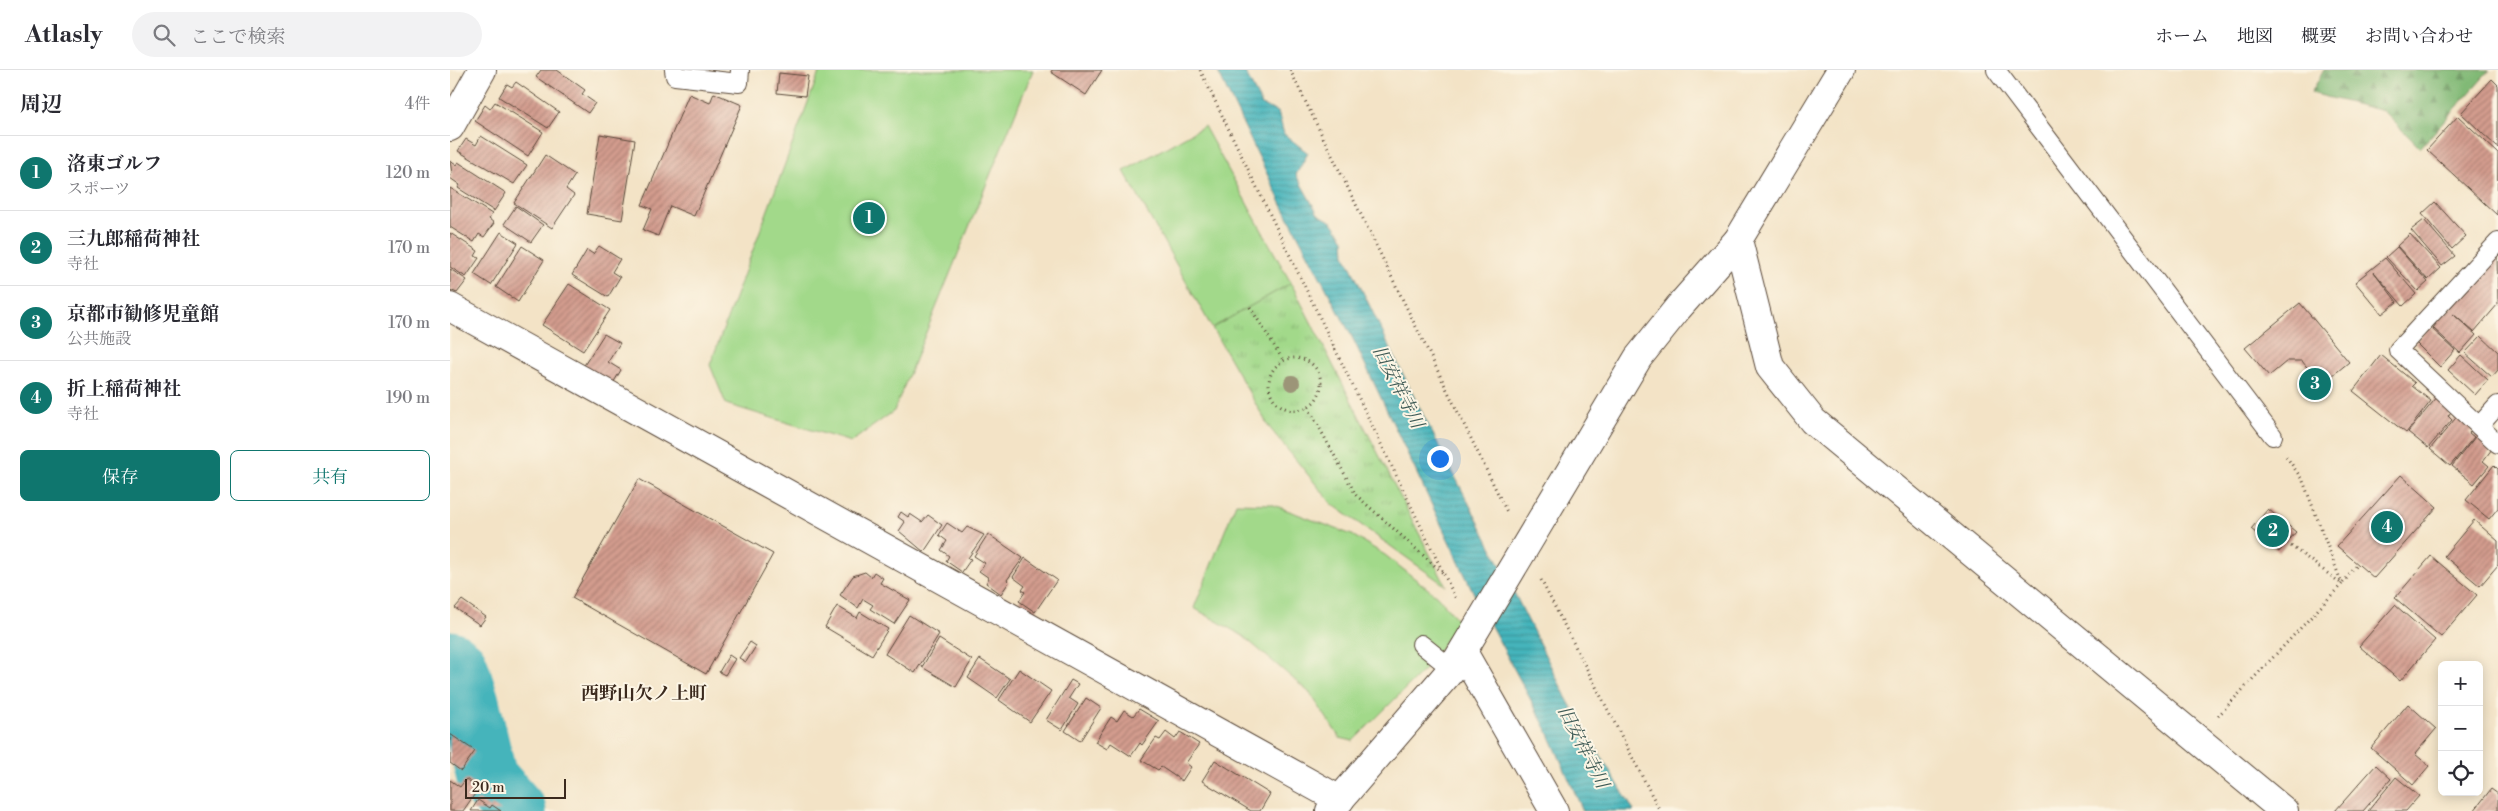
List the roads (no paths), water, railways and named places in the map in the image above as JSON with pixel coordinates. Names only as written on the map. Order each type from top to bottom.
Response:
[{"type":"street","points":[[450,127],[457,97],[482,70]]},
{"type":"street","points":[[450,307],[1334,805],[1467,645],[1638,358],[1678,308],[1738,240],[1841,70]]},
{"type":"street","points":[[1738,240],[1770,367],[1813,421],[2284,811]]},
{"type":"street","points":[[1467,645],[1554,811]]},
{"type":"lane","points":[[674,70],[675,76],[739,83],[740,70]]},
{"type":"lane","points":[[1996,70],[2272,436]]},
{"type":"lane","points":[[2498,242],[2398,350],[2498,444]]},
{"type":"lane","points":[[2479,426],[2498,405]]},
{"type":"lane","points":[[1421,644],[1467,645]]},
{"type":"water","name":"旧安祥寺川","points":[[1217,70],[1244,70],[1262,105],[1278,112],[1284,134],[1308,153],[1296,175],[1318,214],[1332,222],[1344,239],[1345,255],[1416,401],[1568,701],[1634,811],[1583,811],[1548,732],[1476,598],[1353,339],[1282,205]]},
{"type":"waterway","points":[[450,661],[458,667],[469,702],[487,778],[516,811]]},
{"type":"place","name":"洛東ゴルフ","points":[[869,218]]},
{"type":"place","name":"京都市勧修児童館","points":[[2315,384]]},
{"type":"place","name":"折上稲荷神社","points":[[2387,527]]},
{"type":"place","name":"三九郎稲荷神社","points":[[2273,531]]},
{"type":"district","name":"西野山欠ノ上町","points":[[644,693]]}]
